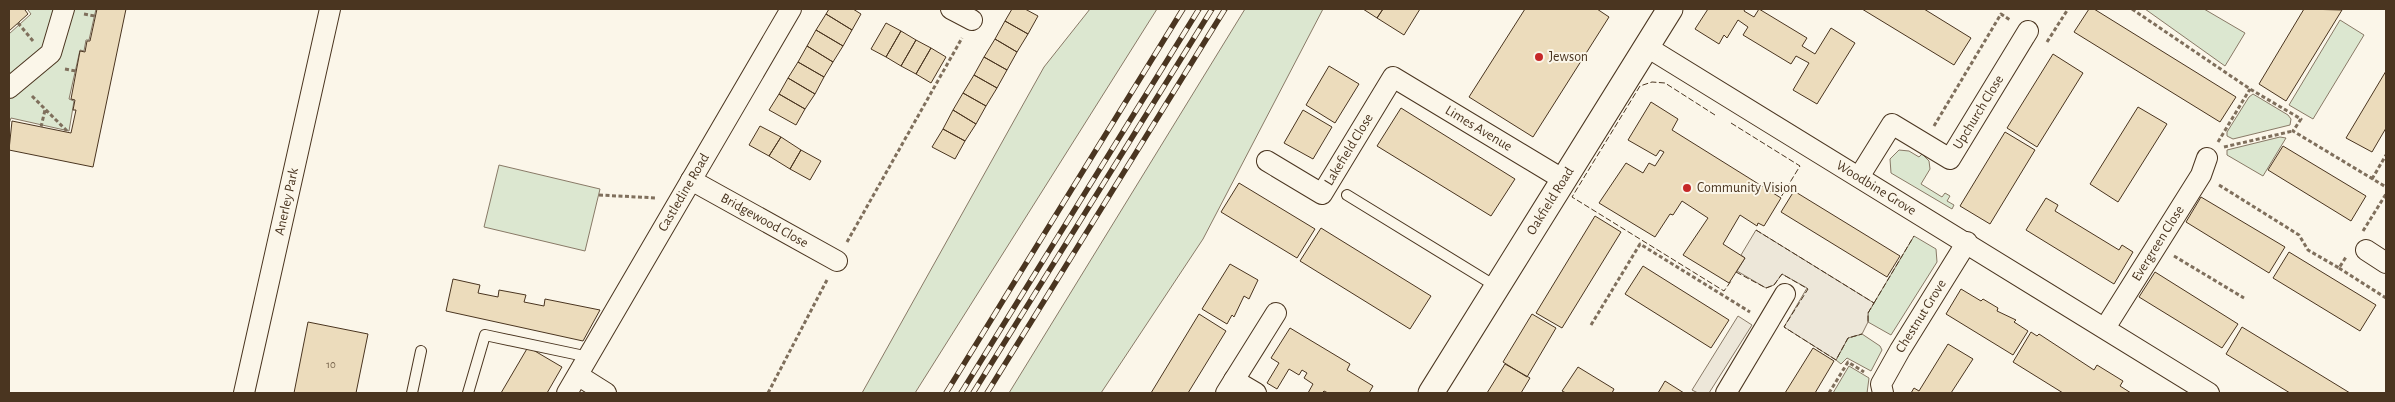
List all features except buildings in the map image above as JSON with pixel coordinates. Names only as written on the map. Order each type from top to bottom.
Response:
[{"type":"street","points":[[13,85],[51,53],[64,9]]},
{"type":"street","name":"Anerley Park","points":[[244,393],[330,9]]},
{"type":"street","name":"Castledine Road","points":[[567,393],[579,376],[680,198],[791,9]]},
{"type":"street","points":[[951,9],[972,20]]},
{"type":"street","name":"Oakfield Road","points":[[1431,393],[1670,9]]},
{"type":"street","name":"Upchurch Close","points":[[1859,177],[1892,124],[1950,159],[2028,31]]},
{"type":"street","name":"Woodbine Grove","points":[[1647,47],[2209,393]]},
{"type":"street","name":"Limes Avenue","points":[[1393,77],[1564,180]]},
{"type":"street","name":"Lakefield Close","points":[[1267,160],[1322,194],[1393,77]]},
{"type":"street","name":"Evergreen Close","points":[[2105,328],[2207,161]]},
{"type":"street","name":"Bridgewood Close","points":[[691,180],[837,261]]},
{"type":"street","name":"Chestnut Grove","points":[[1882,389],[1966,242]]},
{"type":"street","points":[[2358,246],[2386,263]]},
{"type":"street","points":[[1726,393],[1785,294]]},
{"type":"street","points":[[1256,393],[1230,387],[1276,313]]},
{"type":"street","points":[[579,376],[606,393]]},
{"type":"lane","points":[[1347,195],[1498,288]]},
{"type":"lane","points":[[468,393],[485,335],[590,357]]},
{"type":"lane","points":[[412,393],[421,351]]},
{"type":"path","points":[[2132,9],[2250,89],[2301,119],[2293,131],[2207,161]]},
{"type":"path","points":[[768,393],[837,261],[972,20]]},
{"type":"path","points":[[13,85],[46,110],[68,132]]},
{"type":"path","points":[[2207,161],[2250,89]]},
{"type":"path","points":[[41,127],[46,110]]},
{"type":"path","points":[[2293,131],[2386,187]]},
{"type":"path","points":[[2372,179],[2386,155]]},
{"type":"path","points":[[2207,161],[2299,235],[2308,250],[2386,298]]},
{"type":"path","points":[[2339,268],[2358,246],[2386,194]]},
{"type":"path","points":[[599,195],[680,198]]},
{"type":"path","points":[[1591,325],[1640,244],[1768,323]]},
{"type":"path","points":[[2156,246],[2244,298]]},
{"type":"path","points":[[1829,393],[1848,362],[1882,389]]},
{"type":"green space","points":[[29,9],[59,9],[47,51],[9,82],[9,34],[31,14]]},
{"type":"green space","points":[[68,9],[96,9],[89,40],[86,40],[84,51],[80,50],[69,99],[74,101],[69,131],[11,118],[9,124],[9,95],[55,57]]},
{"type":"green space","points":[[1090,9],[1157,9],[915,393],[862,393],[1044,67]]},
{"type":"green space","points":[[1245,9],[1323,9],[1203,239],[1101,393],[1009,393]]},
{"type":"green space","points":[[2145,9],[2204,9],[2245,33],[2225,66]]},
{"type":"green space","points":[[2340,20],[2364,35],[2313,119],[2289,105]]},
{"type":"green space","points":[[2253,94],[2288,115],[2291,119],[2290,125],[2233,139],[2227,136],[2227,132],[2249,97]]},
{"type":"green space","points":[[2280,137],[2286,138],[2263,176],[2227,155],[2227,150]]},
{"type":"green space","points":[[1899,150],[1909,151],[1919,157],[1922,154],[1929,161],[1930,169],[1921,184],[1942,197],[1945,193],[1950,196],[1947,201],[1954,205],[1952,209],[1891,173],[1890,159]]},
{"type":"green space","points":[[499,165],[600,189],[585,251],[484,227]]},
{"type":"green space","points":[[1914,236],[1936,249],[1937,262],[1891,335],[1868,322],[1868,313]]},
{"type":"green space","points":[[1862,334],[1880,346],[1882,350],[1871,371],[1847,358],[1841,364],[1836,360],[1848,338]]},
{"type":"green space","points":[[1849,366],[1869,378],[1867,393],[1833,393]]},
{"type":"shaded area","name":"Community Vision","points":[[1756,230],[1874,303],[1868,313],[1868,322],[1862,334],[1848,338],[1836,360],[1784,327],[1807,288],[1782,274],[1774,285],[1766,288],[1737,271],[1745,258],[1741,255]]},
{"type":"shaded area","points":[[1738,316],[1752,325],[1709,393],[1698,393],[1692,390]]},
{"type":"railway","points":[[946,393],[1183,9]]},
{"type":"railway","points":[[961,393],[1199,9]]},
{"type":"railway","points":[[973,393],[1212,9]]},
{"type":"railway","points":[[987,393],[1225,9]]},
{"type":"fence","points":[[1715,115],[1665,83],[1652,82],[1640,86],[1572,197],[1724,291],[1731,281]]},
{"type":"fence","points":[[1731,123],[1800,166],[1781,197]]},
{"type":"fence","points":[[1756,230],[1874,303],[1868,313],[1868,322]]},
{"type":"fence","points":[[1874,303],[1914,236]]},
{"type":"fence","points":[[1736,272],[1766,288],[1774,285],[1782,274],[1808,289],[1784,327],[1836,360],[1848,338],[1862,334]]},
{"type":"place","name":"Jewson","points":[[1539,57]]},
{"type":"place","name":"Community Vision","points":[[1687,188]]}]
